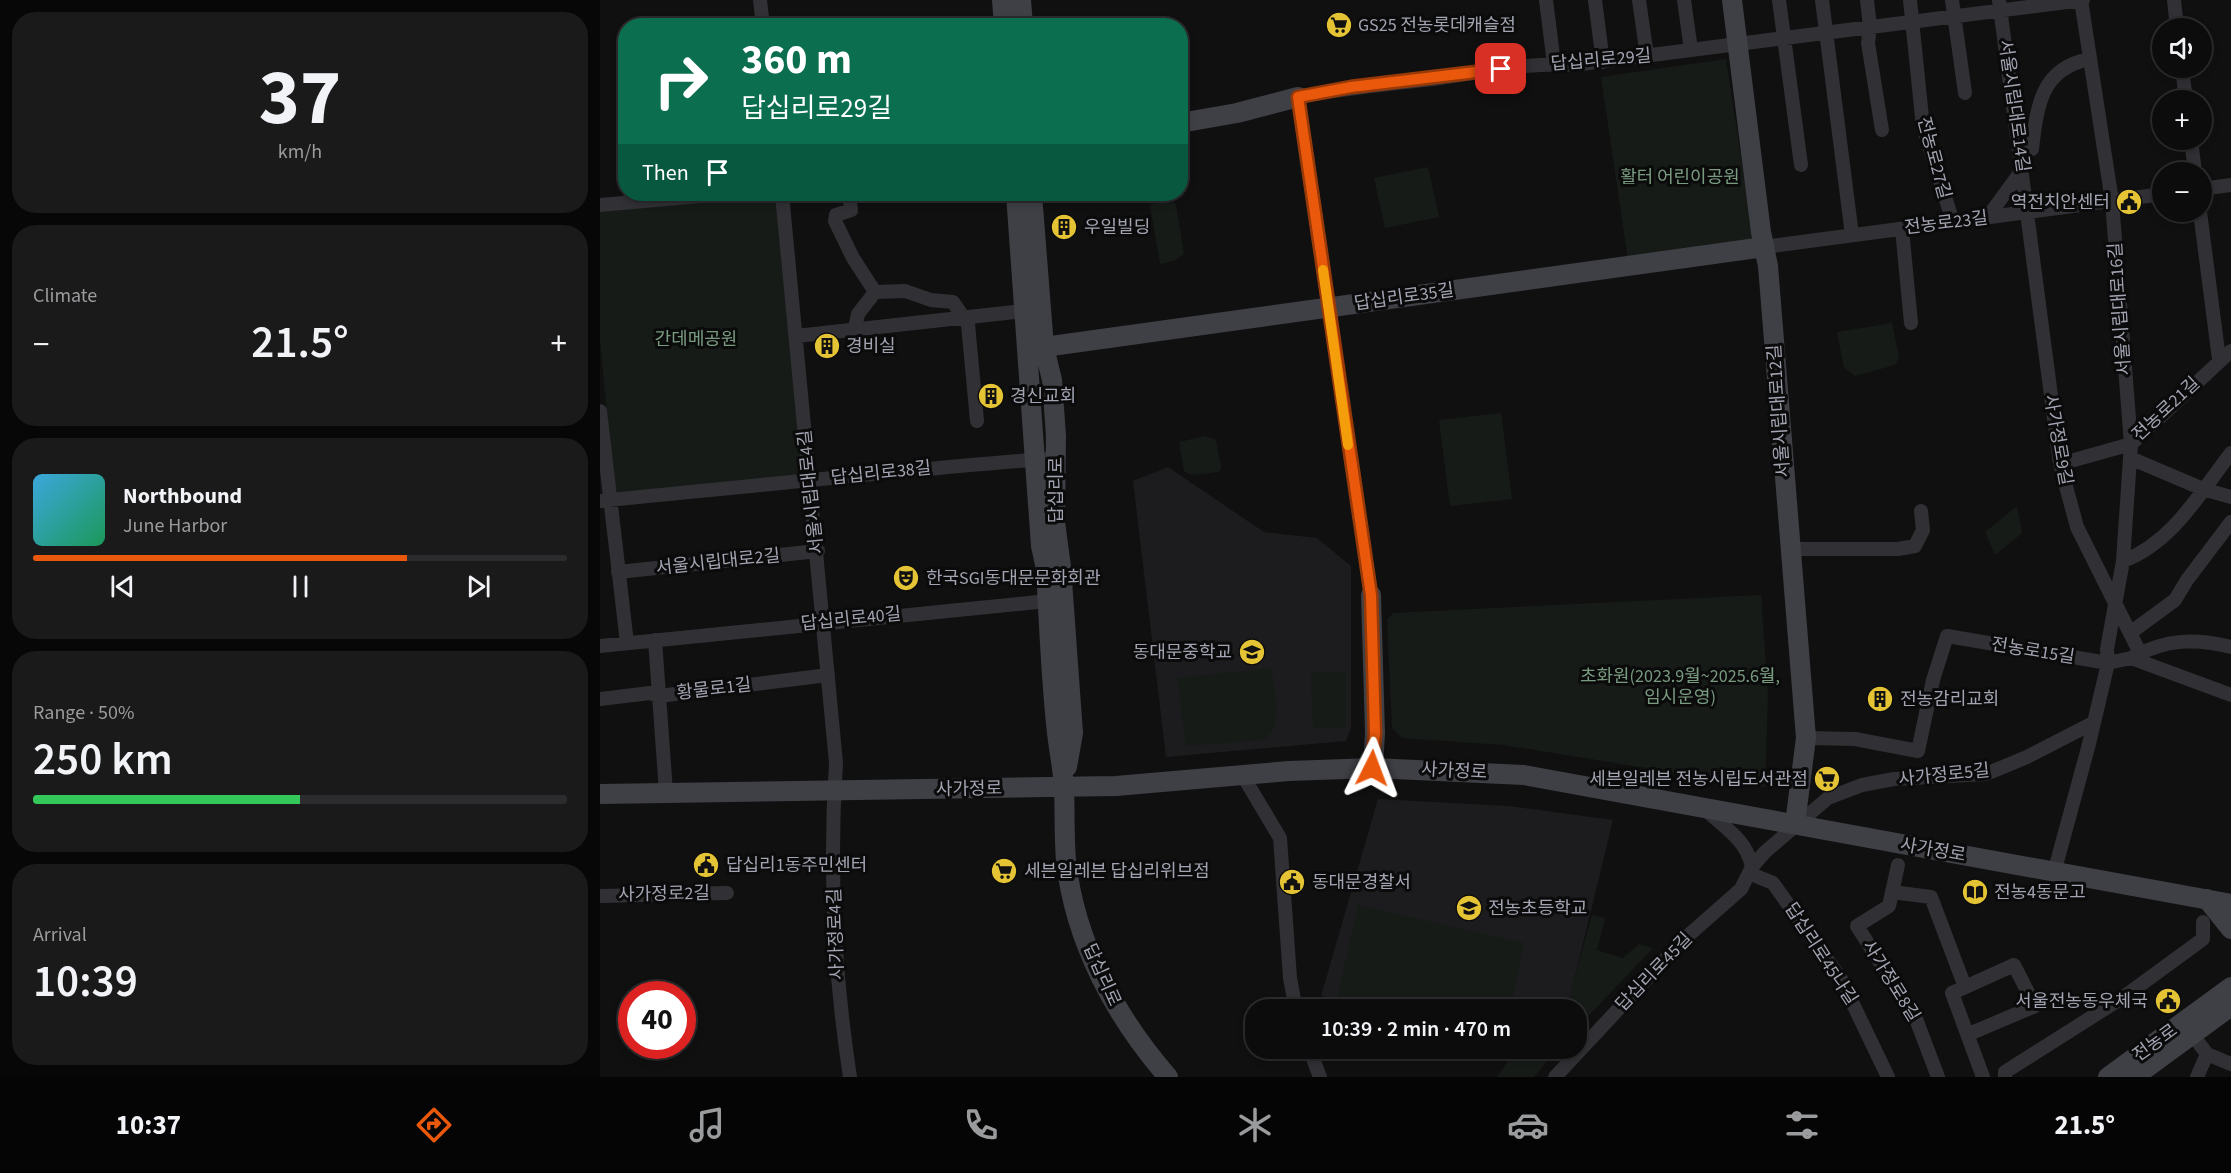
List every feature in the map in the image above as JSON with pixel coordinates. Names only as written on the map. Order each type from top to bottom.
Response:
[{"type":"main road","points":[[1002,0],[1003,18]]},
{"type":"main road","points":[[1021,0],[1022,18]]},
{"type":"main road","name":"서울시립대로12길","points":[[1732,0],[1769,277],[1806,738],[1796,824]]},
{"type":"main road","name":"답십리로29길","points":[[1188,122],[1237,113],[1298,97]]},
{"type":"main road","name":"답십리로","points":[[1016,201],[1057,733],[1064,787],[1066,863],[1087,944],[1123,1019],[1168,1077]]},
{"type":"main road","name":"답십리로","points":[[1033,201],[1044,347],[1052,380],[1057,545],[1062,567],[1073,733],[1064,787]]},
{"type":"main road","name":"답십리로35길","points":[[1044,347],[1764,246]]},
{"type":"main road","points":[[1371,595],[1375,733],[1372,768]]},
{"type":"main road","name":"사가정로","points":[[600,794],[1064,787],[1289,771],[1372,768],[1524,775],[2054,873],[2222,901]]},
{"type":"main road","points":[[600,783],[621,794]]},
{"type":"main road","points":[[600,805],[621,794]]},
{"type":"main road","points":[[2222,901],[2231,929]]},
{"type":"main road","name":"전농로","points":[[2108,1077],[2231,987]]},
{"type":"main road","name":"전농로","points":[[2134,1077],[2231,1006]]},
{"type":"street","points":[[760,0],[763,18]]},
{"type":"street","points":[[1546,0],[1554,64]]},
{"type":"street","points":[[1595,0],[1603,62]]},
{"type":"street","points":[[1639,0],[1647,56]]},
{"type":"street","points":[[1684,0],[1691,50]]},
{"type":"street","points":[[1779,0],[1801,165]]},
{"type":"street","points":[[1822,0],[1852,235]]},
{"type":"street","points":[[1867,0],[1870,27],[1868,43],[1882,130]]},
{"type":"street","name":"전농로27길","points":[[1910,0],[1923,128],[1953,222]]},
{"type":"street","points":[[1952,0],[1965,93]]},
{"type":"street","points":[[1738,44],[1954,16],[2000,5],[2082,0]]},
{"type":"street","name":"서울시립대로16길","points":[[2082,0],[2112,201],[2131,444],[2123,561],[2107,649],[2108,663]]},
{"type":"street","points":[[2174,0],[2176,18]]},
{"type":"street","name":"서울시립대로14길","points":[[2000,5],[2028,213]]},
{"type":"street","name":"답십리로29길","points":[[1298,97],[1351,87],[1554,64],[1603,62],[1738,44]]},
{"type":"street","points":[[2020,153],[2032,149],[2042,93],[2058,71],[2074,62],[2090,58]]},
{"type":"street","points":[[1298,97],[1371,595]]},
{"type":"street","points":[[1987,218],[2022,170]]},
{"type":"street","points":[[2212,188],[2231,185]]},
{"type":"street","name":"전농로23길","points":[[1764,246],[2152,196]]},
{"type":"street","points":[[600,205],[644,201]]},
{"type":"street","name":"서울시립대로4길","points":[[783,201],[825,622],[836,763],[834,790]]},
{"type":"street","points":[[850,201],[851,210],[836,215],[835,221],[853,258],[875,292]]},
{"type":"street","name":"사가정로9길","points":[[2028,213],[2060,464],[2077,527],[2130,633],[2136,656]]},
{"type":"street","points":[[2202,222],[2227,358]]},
{"type":"street","points":[[1902,229],[1911,323]]},
{"type":"street","points":[[875,292],[905,291],[931,300],[953,302],[968,324],[977,421]]},
{"type":"street","points":[[855,328],[858,314],[875,292]]},
{"type":"street","points":[[796,336],[1024,311]]},
{"type":"street","name":"전농로21길","points":[[2060,464],[2131,444],[2227,358]]},
{"type":"street","points":[[600,411],[605,500],[618,572],[627,643]]},
{"type":"street","points":[[2123,561],[2143,554],[2167,534],[2231,453]]},
{"type":"street","name":"답십리로38길","points":[[605,500],[810,481],[902,469],[1055,458]]},
{"type":"street","points":[[2130,458],[2204,489],[2231,497]]},
{"type":"street","points":[[1791,549],[1898,549],[1915,546],[1923,530],[1921,511]]},
{"type":"street","points":[[2130,633],[2175,600],[2187,580],[2231,522]]},
{"type":"street","name":"서울시립대로2길","points":[[618,572],[818,552]]},
{"type":"street","name":"답십리로40길","points":[[600,646],[1048,601]]},
{"type":"street","name":"전농로15길","points":[[1806,738],[1855,739],[1917,751],[1933,680],[1947,636],[2108,663],[2183,640],[2231,647]]},
{"type":"street","points":[[655,640],[666,792]]},
{"type":"street","points":[[2136,656],[2231,695]]},
{"type":"street","points":[[2054,873],[2108,663]]},
{"type":"street","name":"황물로1길","points":[[600,699],[650,693],[659,696],[828,675]]},
{"type":"street","name":"사가정로5길","points":[[1796,824],[1841,791],[1894,779],[1986,774],[2027,757],[2093,723]]},
{"type":"street","points":[[1243,776],[1280,838],[1290,978],[1294,999]]},
{"type":"street","name":"사가정로4길","points":[[834,790],[832,827],[836,920],[834,937],[838,998],[850,1077]]},
{"type":"street","points":[[1704,808],[1741,840],[1747,849],[1754,872]]},
{"type":"street","name":"답십리로45길","points":[[1555,1077],[1682,941],[1740,889],[1796,824]]},
{"type":"street","name":"사가정로8길","points":[[1898,865],[1889,906],[1857,926],[1916,1019],[1938,1077]]},
{"type":"street","name":"답십리로45나길","points":[[1754,872],[1773,883],[1841,979],[1888,1077]]},
{"type":"street","points":[[1892,892],[1931,897],[1965,987]]},
{"type":"street","name":"사가정로2길","points":[[600,896],[728,893]]},
{"type":"street","points":[[2005,1077],[2005,1072],[2125,996],[2203,939],[2203,922]]},
{"type":"street","points":[[1969,1034],[2035,1006],[2014,965],[1952,993],[1983,1077]]},
{"type":"street","points":[[2192,1034],[2207,1054],[2231,1064]]},
{"type":"street","points":[[2197,1077],[2207,1054]]},
{"type":"street","points":[[1313,1059],[1320,1077]]},
{"type":"shaded area","name":"동대문중학교","points":[[1168,467],[1264,532],[1317,538],[1351,566],[1351,728],[1346,741],[1166,757],[1133,481]]},
{"type":"shaded area","name":"전농초등학교","points":[[1378,799],[1509,806],[1613,820],[1569,999],[1336,999],[1321,996]]},
{"type":"green space","name":"활터 어린이공원","points":[[1726,59],[1754,242],[1628,260],[1601,77]]},
{"type":"green space","points":[[1428,167],[1439,217],[1385,228],[1374,178]]},
{"type":"green space","name":"간데메공원","points":[[715,201],[778,201],[805,479],[615,497],[600,341],[600,212]]},
{"type":"green space","points":[[1159,201],[1171,201],[1176,204],[1184,254],[1176,260],[1160,264],[1150,205]]},
{"type":"green space","points":[[1892,323],[1899,357],[1895,365],[1855,376],[1844,368],[1837,332]]},
{"type":"green space","points":[[1501,413],[1512,499],[1450,506],[1439,420]]},
{"type":"green space","points":[[1205,436],[1216,440],[1221,468],[1219,472],[1192,475],[1184,471],[1179,442]]},
{"type":"green space","points":[[2017,506],[2022,533],[1995,555],[1985,532]]},
{"type":"green space","name":"초화원(2023.9월~2025.6월, 임시운영)","points":[[1761,595],[1768,695],[1765,787],[1503,745],[1402,738],[1392,728],[1387,620],[1393,613]]},
{"type":"green space","points":[[1271,668],[1276,696],[1276,716],[1270,733],[1264,740],[1186,746],[1177,678]]},
{"type":"green space","points":[[1346,672],[1346,727],[1313,728],[1311,673]]},
{"type":"green space","points":[[1358,905],[1524,943],[1513,999],[1337,999]]},
{"type":"green space","points":[[1592,915],[1605,918],[1597,950],[1623,958],[1639,944],[1653,948],[1587,1017],[1587,999],[1569,999]]},
{"type":"green space","points":[[1509,1059],[1549,1059],[1534,1077],[1497,1077]]},
{"type":"slow traffic","points":[[1323,270],[1348,445]]},
{"type":"place","name":"GS25 전농롯데캐슬점","points":[[1339,25]]},
{"type":"place","name":"역전치안센터","points":[[2129,202]]},
{"type":"place","name":"우일빌딩","points":[[1064,227]]},
{"type":"place","name":"경비실","points":[[827,346]]},
{"type":"place","name":"경신교회","points":[[991,396]]},
{"type":"place","name":"한국SGI동대문문화회관","points":[[906,578]]},
{"type":"place","name":"동대문중학교","points":[[1252,652]]},
{"type":"place","name":"전농감리교회","points":[[1880,699]]},
{"type":"place","name":"세븐일레븐 전농시립도서관점","points":[[1827,779]]},
{"type":"place","name":"답십리1동주민센터","points":[[706,865]]},
{"type":"place","name":"세븐일레븐 답십리위브점","points":[[1004,871]]},
{"type":"place","name":"동대문경찰서","points":[[1292,882]]},
{"type":"place","name":"전농4동문고","points":[[1975,892]]},
{"type":"place","name":"전농초등학교","points":[[1469,908]]},
{"type":"place","name":"서울전농동우체국","points":[[2168,1001]]},
{"type":"route","points":[[1372,768],[1375,733],[1371,595],[1359,526],[1298,97],[1351,87],[1501,69]]}]
